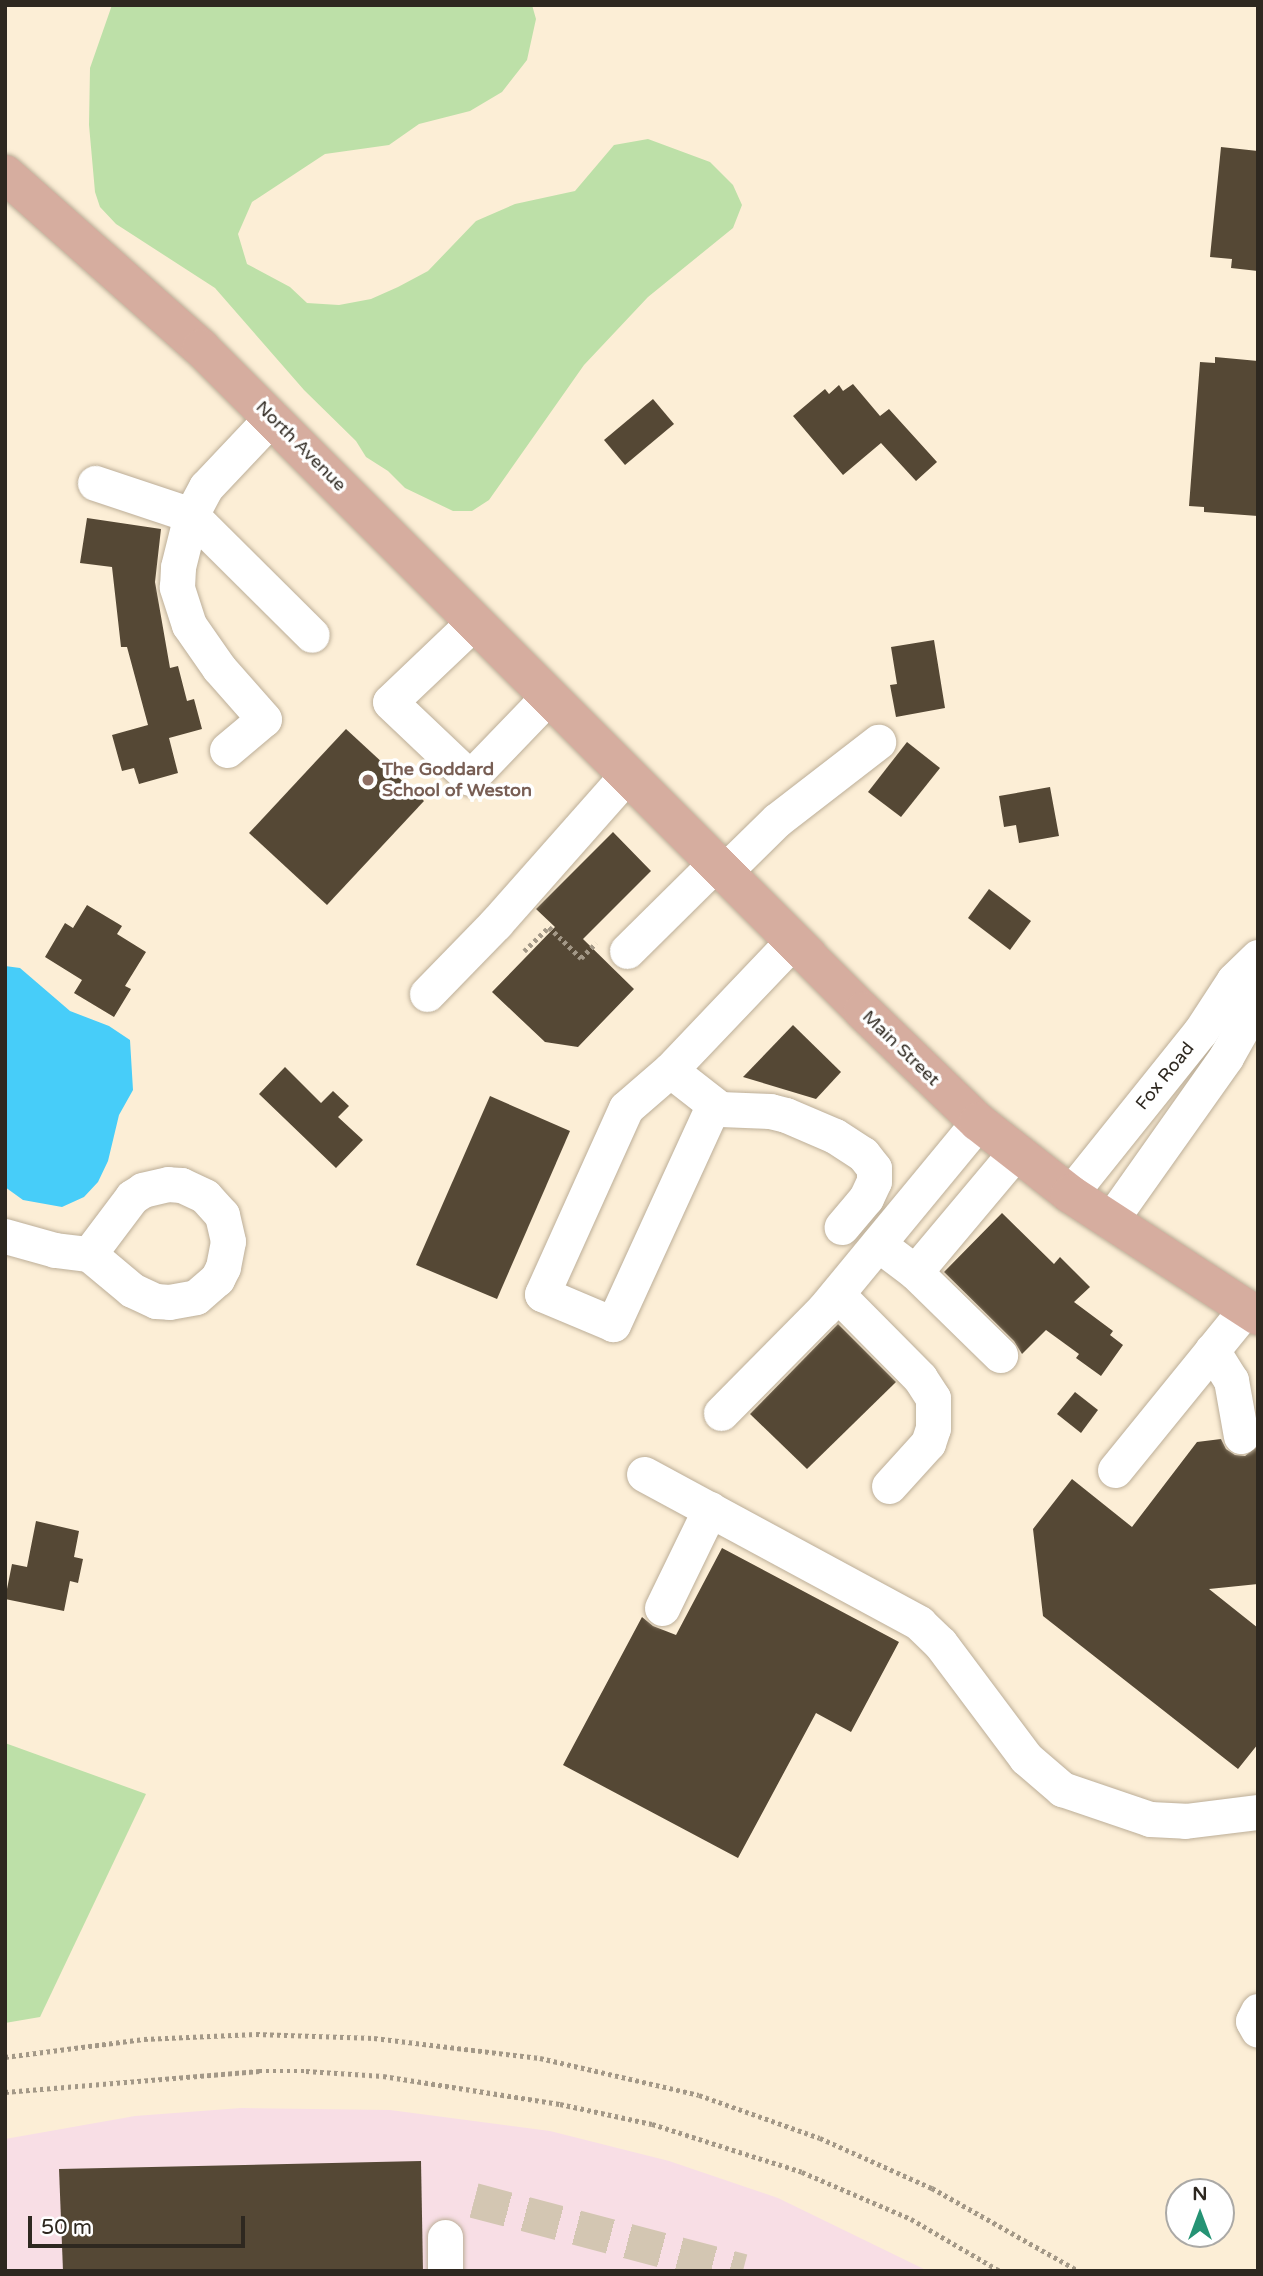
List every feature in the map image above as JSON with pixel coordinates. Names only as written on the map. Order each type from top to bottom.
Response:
[{"type":"main road","name":"North Avenue","points":[[5,174],[173,323],[272,417],[584,731]]},
{"type":"main road","name":"Main Street","points":[[584,731],[978,1122],[1070,1194],[1252,1313]]},
{"type":"street","points":[[227,750],[264,719],[203,647],[181,607],[177,587],[178,568],[191,515],[216,474],[272,417]]},
{"type":"street","points":[[95,483],[191,515],[313,635]]},
{"type":"street","points":[[475,621],[390,702],[470,778],[549,696]]},
{"type":"street","points":[[626,951],[766,828],[878,742]]},
{"type":"street","points":[[427,994],[496,923],[628,775]]},
{"type":"street","points":[[713,1106],[613,1324],[542,1294],[625,1108],[670,1070],[793,941]]},
{"type":"street","name":"Fox Road","points":[[1070,1194],[1182,1055],[1234,980],[1258,957]]},
{"type":"street","name":"Fox Road","points":[[1110,1221],[1216,1072],[1241,1031],[1258,992]]},
{"type":"street","points":[[1182,1055],[1204,1057],[1216,1072]]},
{"type":"street","points":[[670,1070],[713,1106],[727,1111],[757,1110],[786,1115],[835,1136],[863,1154],[874,1168],[874,1181],[866,1198],[842,1227]]},
{"type":"street","points":[[721,1413],[837,1294],[978,1122]]},
{"type":"street","points":[[915,1272],[1015,1153]]},
{"type":"street","points":[[5,1236],[55,1251],[89,1254]]},
{"type":"street","points":[[878,1244],[915,1272],[1000,1355]]},
{"type":"street","points":[[837,1294],[920,1378],[933,1398],[933,1428],[928,1443],[889,1486]]},
{"type":"street","points":[[1115,1471],[1212,1350],[1252,1313]]},
{"type":"street","points":[[1212,1350],[1231,1380],[1241,1436]]},
{"type":"street","points":[[644,1474],[919,1623],[940,1643],[1026,1758],[1062,1789],[1150,1819],[1185,1821],[1258,1812]]},
{"type":"street","points":[[662,1608],[710,1509]]},
{"type":"street","points":[[1258,2011],[1253,2021],[1258,2031]]},
{"type":"street","points":[[445,2236],[445,2271]]},
{"type":"path","points":[[524,951],[549,927],[581,958],[608,932],[626,951]]},
{"type":"path","points":[[5,2057],[131,2040],[256,2034],[374,2038],[540,2058],[699,2095],[820,2138],[933,2188],[1079,2271]]},
{"type":"path","points":[[5,2092],[259,2071],[306,2071],[383,2076],[560,2104],[664,2127],[814,2176],[911,2219],[1000,2271]]},
{"type":"shaded area","points":[[241,2108],[390,2110],[550,2131],[669,2161],[778,2198],[928,2271],[5,2271],[5,2139],[135,2116]]},
{"type":"green space","points":[[112,5],[532,5],[536,19],[527,60],[502,92],[470,111],[419,124],[389,145],[325,154],[252,202],[238,234],[247,264],[290,287],[307,303],[339,305],[371,299],[398,287],[428,271],[476,221],[515,204],[575,191],[614,145],[648,139],[710,162],[733,185],[742,205],[733,228],[648,297],[584,365],[489,500],[472,511],[453,511],[405,488],[388,471],[366,457],[356,441],[304,390],[215,288],[116,224],[100,207],[95,192],[89,125],[90,68]]},
{"type":"green space","points":[[5,1743],[146,1794],[40,2017],[5,2023]]},
{"type":"water","points":[[5,966],[20,968],[70,1011],[109,1026],[130,1040],[133,1090],[119,1115],[108,1161],[98,1182],[84,1197],[62,1207],[23,1200],[5,1187]]},
{"type":"building","points":[[1221,147],[1258,151],[1258,271],[1231,268],[1232,259],[1210,257]]},
{"type":"building","points":[[1215,357],[1258,361],[1258,516],[1204,512],[1204,507],[1189,506],[1200,362],[1215,363]]},
{"type":"building","points":[[853,384],[880,416],[889,409],[937,462],[916,481],[881,443],[843,475],[793,416],[825,389],[829,394],[839,385],[843,391]]},
{"type":"building","points":[[653,399],[674,424],[625,465],[604,440]]},
{"type":"building","points":[[87,518],[161,529],[155,582],[170,668],[178,666],[187,701],[194,699],[202,729],[169,738],[178,773],[139,784],[134,768],[122,771],[112,735],[148,725],[127,647],[121,647],[112,567],[80,563]]},
{"type":"building","points":[[934,640],[945,708],[896,717],[890,685],[897,684],[891,647]]},
{"type":"building","points":[[346,729],[424,801],[327,905],[249,833]]},
{"type":"building","points":[[907,742],[940,768],[901,817],[868,792]]},
{"type":"building","points":[[1050,787],[1059,836],[1019,843],[1016,825],[1004,827],[999,796]]},
{"type":"building","points":[[613,832],[651,871],[583,939],[634,989],[578,1047],[545,1042],[492,992],[555,927],[536,909]]},
{"type":"building","points":[[989,889],[1031,921],[1010,950],[968,918]]},
{"type":"building","points":[[87,905],[122,926],[117,934],[146,952],[125,986],[131,989],[114,1017],[74,993],[82,980],[45,957],[65,923],[73,928]]},
{"type":"building","points":[[793,1025],[841,1072],[816,1099],[743,1077]]},
{"type":"building","points":[[285,1067],[321,1103],[333,1091],[349,1106],[338,1117],[363,1140],[336,1168],[259,1094]]},
{"type":"building","points":[[490,1096],[570,1131],[497,1299],[416,1265]]},
{"type":"building","points":[[1002,1213],[1054,1264],[1060,1257],[1090,1287],[1074,1302],[1113,1331],[1110,1335],[1123,1345],[1101,1376],[1076,1358],[1079,1354],[1046,1330],[1022,1354],[1014,1341],[944,1272]]},
{"type":"building","points":[[838,1324],[896,1382],[807,1469],[750,1414]]},
{"type":"building","points":[[1075,1392],[1098,1410],[1081,1433],[1057,1414]]},
{"type":"building","points":[[1221,1439],[1226,1449],[1235,1455],[1245,1456],[1258,1446],[1258,1584],[1209,1589],[1258,1628],[1258,1744],[1238,1769],[1043,1616],[1033,1529],[1072,1479],[1132,1527],[1197,1442]]},
{"type":"building","points":[[36,1521],[79,1531],[74,1557],[83,1559],[78,1583],[70,1581],[64,1611],[5,1599],[12,1564],[27,1567]]},
{"type":"building","points":[[722,1548],[899,1642],[851,1732],[816,1713],[738,1858],[563,1765],[642,1617],[653,1626],[676,1635]]},
{"type":"building","points":[[421,2161],[423,2271],[63,2271],[59,2169]]},
{"type":"tunnel","points":[[474,2200],[743,2271]]},
{"type":"place","name":"The Goddard School of Weston","points":[[368,780]]}]
